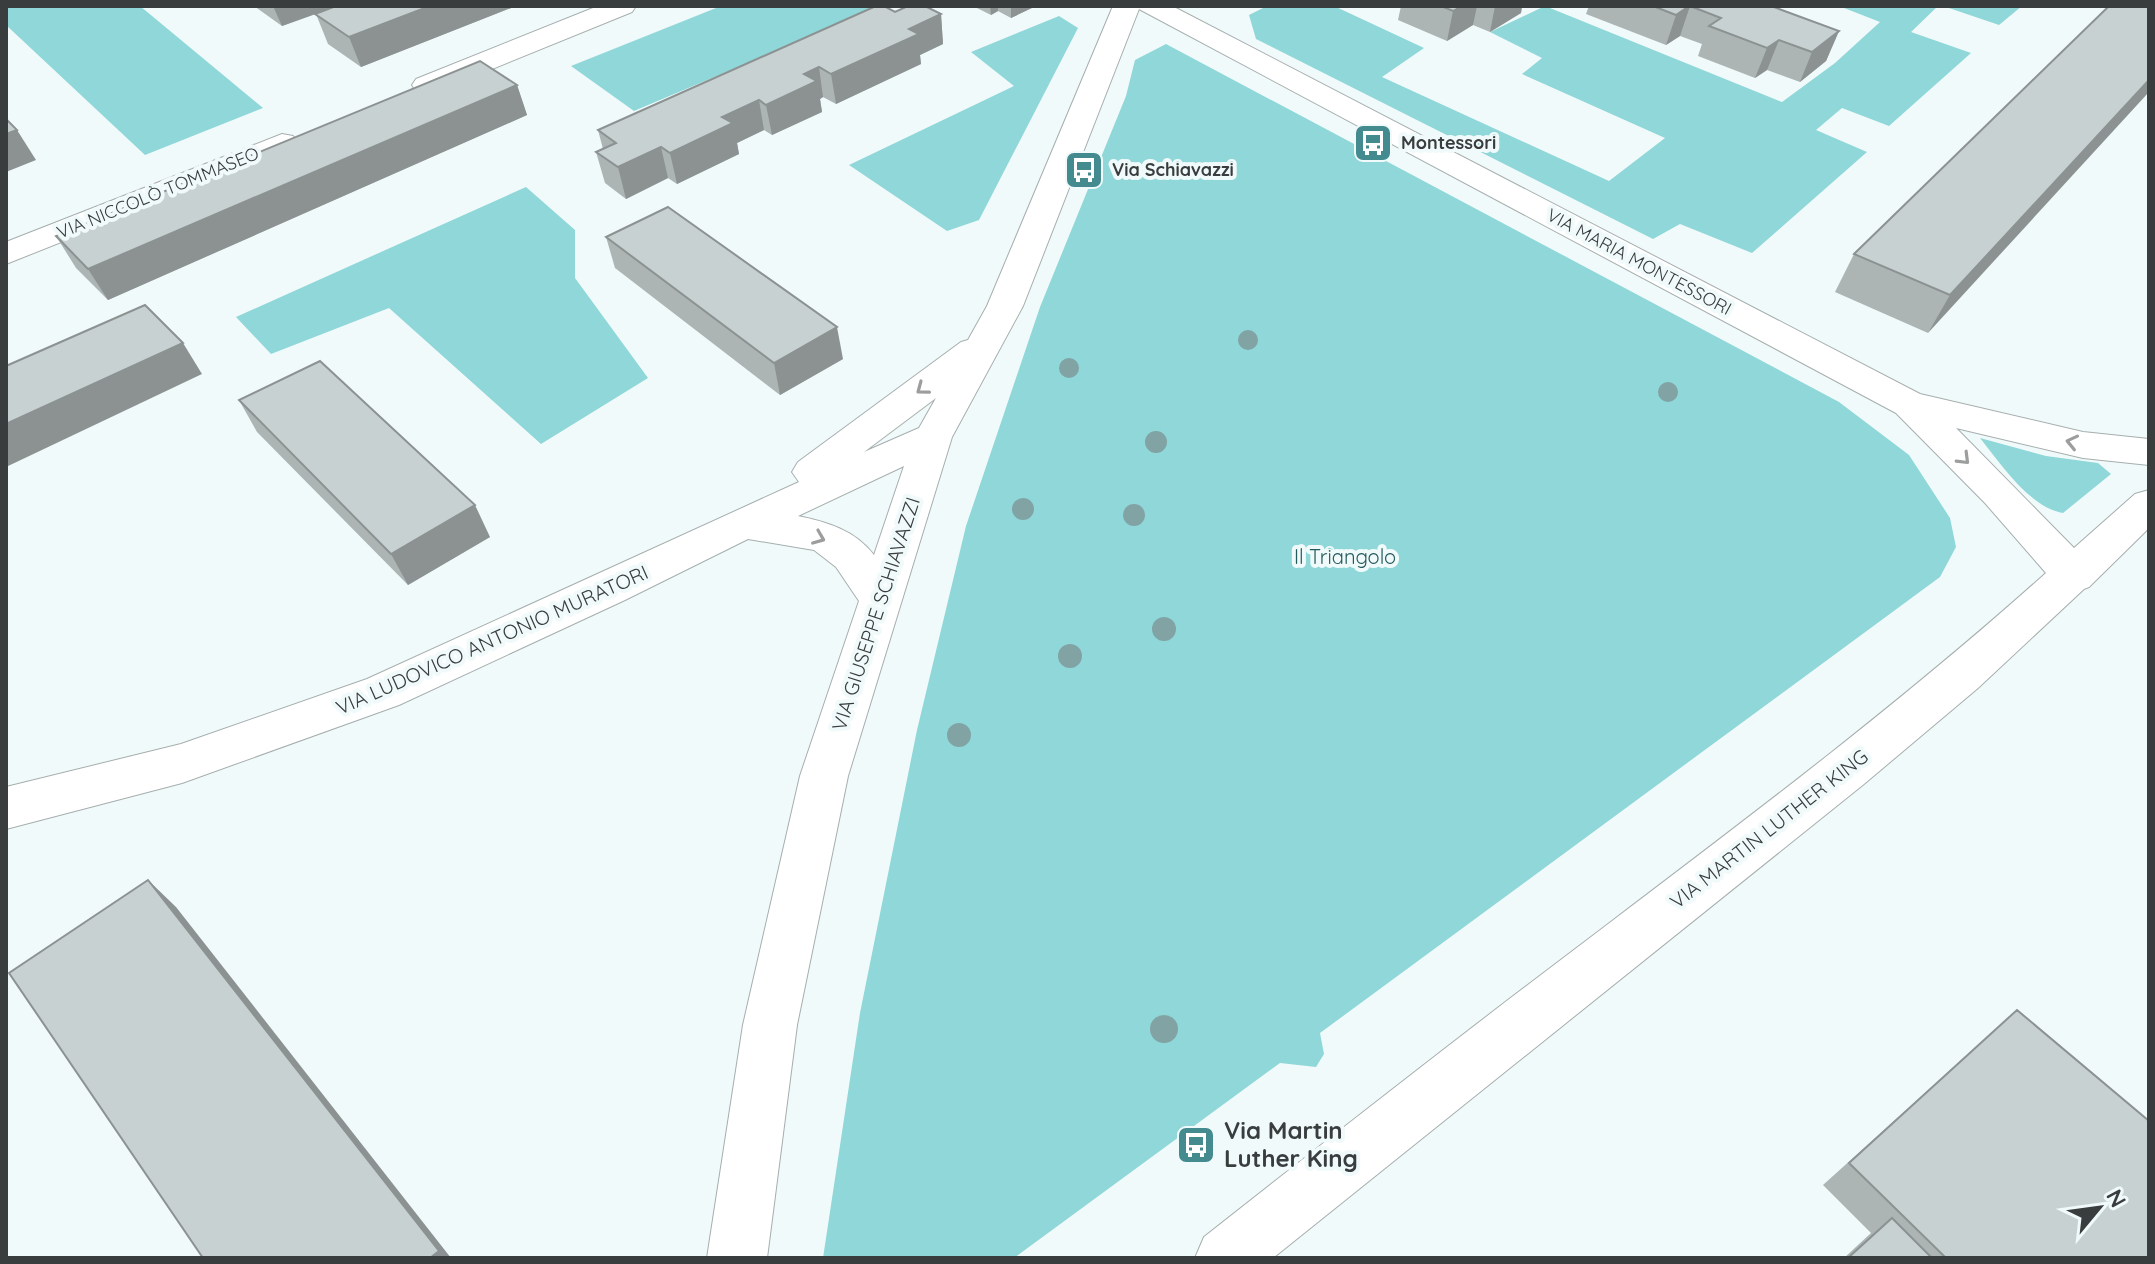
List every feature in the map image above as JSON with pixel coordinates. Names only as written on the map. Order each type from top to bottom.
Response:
[{"type":"street","points":[[402,95],[622,6]]},
{"type":"street","name":"VIA GIUSEPPE SCHIAVAZZI","points":[[737,1258],[770,1025],[824,776],[933,437],[1009,298],[1127,6]]},
{"type":"street","name":"VIA MARIA MONTESSORI","points":[[1151,6],[1909,404],[2083,445],[2149,452]]},
{"type":"street","name":"VIA NICCOLÒ TOMMASEO","points":[[6,254],[314,130]]},
{"type":"street","name":"VIA LUDOVICO ANTONIO MURATORI","points":[[743,524],[985,342]]},
{"type":"street","points":[[1909,404],[1999,493],[2074,576]]},
{"type":"street","name":"VIA LUDOVICO ANTONIO MURATORI","points":[[6,808],[182,763],[383,692],[633,579],[743,524],[933,437]]},
{"type":"street","name":"VIA MARTIN LUTHER KING","points":[[1225,1258],[1847,770],[2143,519]]},
{"type":"street","points":[[743,524],[802,531],[827,540],[850,554],[880,598]]},
{"type":"green space","points":[[6,6],[140,6],[263,108],[145,155],[6,25]]},
{"type":"green space","points":[[721,6],[882,6],[634,111],[571,66]]},
{"type":"green space","points":[[1267,6],[1334,6],[1424,48],[1382,77],[1609,181],[1665,138],[1522,74],[1542,58],[1490,32],[1545,6],[1782,102],[1835,63],[1880,22],[1839,6],[1938,6],[1911,32],[1971,53],[1889,126],[1842,108],[1816,130],[1867,152],[1752,253],[1680,224],[1653,239],[1256,39],[1249,15]]},
{"type":"green space","points":[[1943,6],[2022,6],[1999,25]]},
{"type":"green space","points":[[1059,16],[1078,28],[979,220],[947,231],[849,165],[1014,86],[971,52]]},
{"type":"green space","name":"Il Triangolo","points":[[1166,44],[1839,402],[1909,455],[1950,518],[1956,547],[1940,577],[1320,1033],[1324,1054],[1316,1067],[1280,1063],[1014,1258],[823,1258],[860,1013],[917,730],[966,526],[1040,307],[1126,96],[1135,60]]},
{"type":"green space","points":[[526,187],[575,230],[575,278],[648,378],[541,444],[389,308],[271,354],[236,317]]},
{"type":"green space","points":[[1980,438],[2046,456],[2098,463],[2111,474],[2063,513],[2027,493]]},
{"type":"building","points":[[336,6],[430,6],[349,37],[315,14]]},
{"type":"building","points":[[876,6],[884,6],[895,12],[908,6],[925,6],[941,14],[909,29],[919,34],[831,74],[819,67],[804,74],[817,81],[766,105],[759,100],[722,117],[733,123],[670,153],[661,147],[618,167],[596,152],[616,143],[598,130]]},
{"type":"building","points":[[1441,6],[1462,6],[1453,11]]},
{"type":"building","points":[[1653,6],[1689,6],[1676,15]]},
{"type":"building","points":[[1690,6],[1771,6],[1839,31],[1812,52],[1779,40],[1767,48],[1709,26],[1721,18]]},
{"type":"building","points":[[2109,6],[2149,6],[2149,80],[1950,295],[1854,254]]},
{"type":"building","points":[[480,61],[517,85],[88,269],[56,236]]},
{"type":"building","points":[[6,119],[17,130],[6,134]]},
{"type":"building","points":[[668,207],[837,327],[774,363],[606,237]]},
{"type":"building","points":[[145,305],[183,343],[6,424],[6,366]]},
{"type":"building","points":[[320,361],[475,505],[391,554],[239,400]]},
{"type":"building","points":[[148,880],[439,1251],[430,1258],[203,1258],[9,973]]},
{"type":"building","points":[[2017,1010],[2149,1121],[2149,1258],[1946,1258],[1849,1163]]},
{"type":"building","points":[[1892,1218],[1932,1258],[1849,1257]]},
{"type":"place","name":"Montessori","points":[[1373,143]]},
{"type":"place","name":"Via Schiavazzi","points":[[1084,170]]},
{"type":"place","name":"Via Martin Luther King","points":[[1196,1145]]}]
